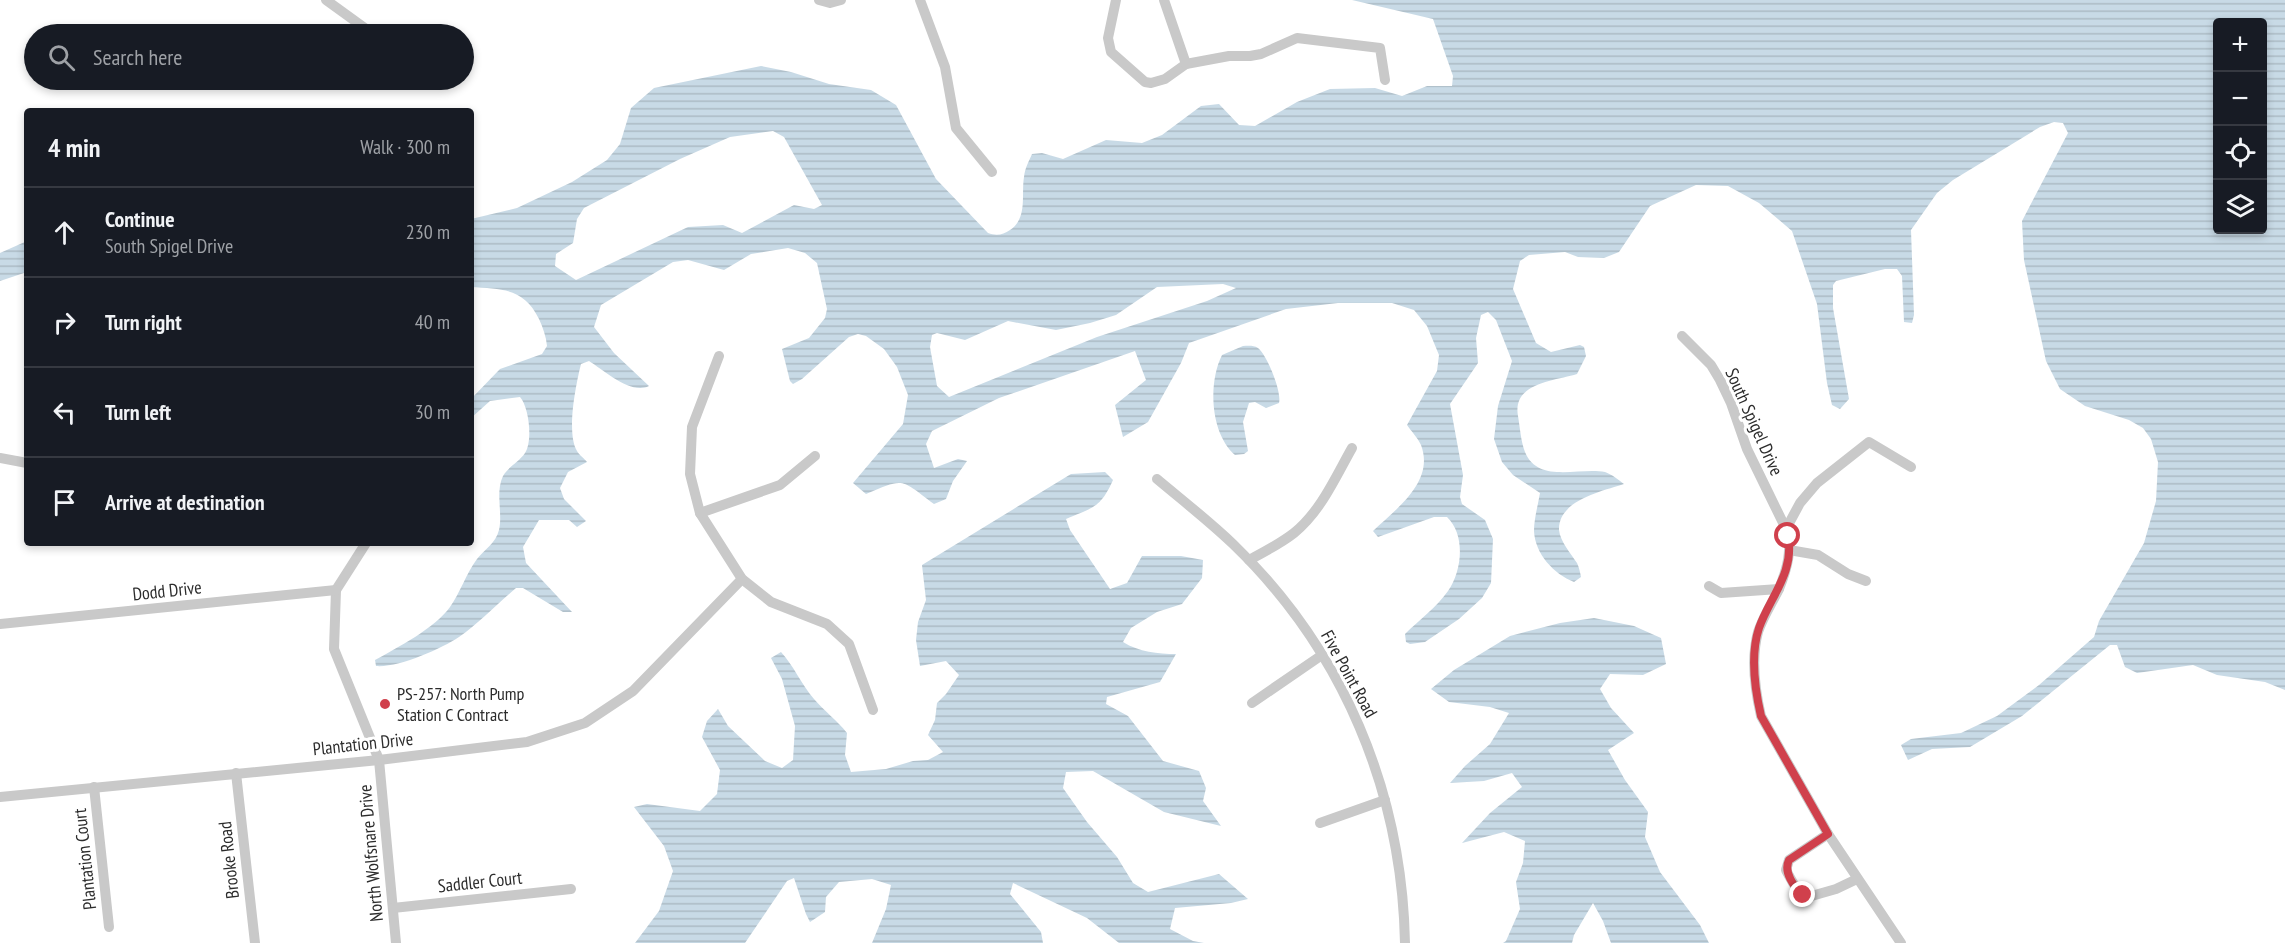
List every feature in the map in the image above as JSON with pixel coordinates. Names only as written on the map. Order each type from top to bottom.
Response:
[{"type":"street","points":[[326,0],[359,24]]},
{"type":"street","points":[[819,0],[830,3],[841,0]]},
{"type":"street","points":[[920,0],[945,67],[956,128],[992,172]]},
{"type":"street","points":[[1116,0],[1108,38],[1109,46],[1115,57],[1145,82],[1151,83],[1165,79],[1186,64],[1229,56],[1261,54],[1288,40],[1307,38],[1336,44],[1380,48],[1385,80]]},
{"type":"street","points":[[1164,0],[1186,64]]},
{"type":"street","name":"South Spigel Drive","points":[[1682,336],[1711,365],[1720,380],[1731,403],[1750,458],[1786,529],[1789,550],[1785,573],[1763,618],[1755,645],[1757,701],[1766,728],[1828,834],[1900,943]]},
{"type":"street","points":[[719,356],[692,427],[690,474],[700,513],[742,579],[771,602],[827,624],[849,644],[873,710]]},
{"type":"street","points":[[1786,529],[1800,503],[1817,483],[1869,442],[1911,467]]},
{"type":"street","points":[[1249,560],[1286,538],[1318,508],[1352,448]]},
{"type":"street","points":[[700,513],[780,485],[814,456]]},
{"type":"street","points":[[0,458],[24,462]]},
{"type":"street","name":"Five Point Road","points":[[1157,479],[1232,543],[1279,593],[1322,655],[1345,694],[1373,758],[1396,844],[1402,890],[1405,943]]},
{"type":"street","points":[[336,590],[364,546]]},
{"type":"street","points":[[1789,550],[1818,555],[1848,574],[1866,581]]},
{"type":"street","name":"Plantation Drive","points":[[0,797],[379,760],[527,742],[585,723],[633,691],[742,579]]},
{"type":"street","points":[[1709,586],[1721,593],[1779,589]]},
{"type":"street","name":"Dodd Drive","points":[[0,624],[336,590]]},
{"type":"street","name":"North Wolfsnare Drive","points":[[336,590],[334,649],[379,760],[396,943]]},
{"type":"street","points":[[1252,703],[1322,655]]},
{"type":"street","name":"Brooke Road","points":[[236,773],[255,943]]},
{"type":"street","name":"Plantation Court","points":[[94,787],[109,927]]},
{"type":"street","points":[[1320,823],[1385,800]]},
{"type":"street","points":[[1828,834],[1789,860],[1786,870],[1792,881],[1800,892],[1808,897],[1836,889],[1857,879]]},
{"type":"street","name":"Saddler Court","points":[[393,908],[570,889]]},
{"type":"water","points":[[1352,0],[2285,0],[2285,690],[2265,682],[2217,675],[2193,665],[2137,673],[2125,667],[2117,645],[2110,645],[2022,716],[1970,747],[1932,749],[1908,760],[1901,745],[1911,739],[1961,733],[1997,716],[2039,685],[2094,637],[2099,621],[2144,543],[2156,501],[2158,462],[2151,439],[2143,428],[2129,420],[2085,406],[2060,389],[2046,361],[2024,260],[2022,221],[2068,133],[2063,123],[2054,122],[2040,127],[1953,180],[1937,193],[1911,230],[1914,315],[1912,323],[1904,322],[1902,276],[1897,269],[1885,269],[1836,281],[1833,285],[1833,308],[1849,399],[1840,409],[1832,405],[1817,304],[1792,231],[1759,203],[1728,186],[1696,185],[1650,206],[1619,252],[1604,258],[1578,257],[1565,252],[1529,255],[1520,261],[1513,289],[1536,343],[1551,352],[1580,345],[1584,347],[1586,356],[1577,374],[1537,385],[1521,396],[1518,416],[1525,452],[1531,462],[1539,468],[1560,472],[1605,472],[1624,484],[1583,498],[1566,511],[1559,530],[1561,539],[1577,563],[1581,577],[1574,582],[1559,574],[1542,555],[1535,539],[1534,531],[1540,493],[1513,475],[1502,462],[1494,439],[1498,406],[1512,361],[1496,320],[1488,312],[1481,315],[1476,338],[1478,363],[1450,404],[1463,475],[1460,497],[1462,504],[1485,520],[1493,539],[1491,583],[1482,598],[1459,619],[1425,642],[1410,644],[1406,642],[1405,634],[1439,602],[1453,583],[1460,553],[1457,533],[1447,517],[1434,517],[1378,537],[1373,531],[1411,494],[1423,471],[1424,458],[1421,445],[1407,425],[1437,371],[1439,355],[1427,326],[1414,310],[1392,303],[1338,303],[1286,309],[1189,343],[1181,363],[1148,422],[1123,437],[1115,405],[1146,380],[1135,351],[999,398],[932,431],[926,444],[934,468],[958,459],[967,461],[953,481],[946,499],[934,504],[902,483],[889,485],[866,494],[853,483],[903,424],[908,395],[897,367],[884,349],[866,336],[858,334],[849,337],[802,379],[793,384],[790,381],[782,349],[809,338],[825,318],[827,309],[817,263],[805,253],[788,248],[751,254],[724,270],[688,260],[673,262],[601,305],[594,327],[614,353],[649,386],[642,388],[626,385],[589,361],[581,364],[573,408],[572,433],[577,451],[587,462],[568,472],[560,488],[564,499],[586,521],[577,527],[569,520],[539,520],[523,547],[526,563],[572,612],[563,612],[523,588],[516,588],[474,626],[451,642],[407,661],[376,666],[375,660],[425,630],[450,607],[473,565],[493,543],[497,535],[500,523],[499,496],[503,476],[523,456],[529,441],[526,408],[520,397],[490,401],[474,415],[474,396],[500,369],[542,354],[547,346],[539,319],[526,301],[511,292],[474,287],[474,218],[517,208],[572,182],[607,160],[620,144],[631,108],[654,88],[761,66],[791,72],[829,84],[871,90],[896,105],[936,179],[988,233],[999,234],[1005,233],[1016,225],[1022,213],[1023,184],[1032,154],[1042,153],[1063,159],[1106,140],[1142,143],[1162,135],[1201,106],[1219,104],[1239,125],[1255,126],[1297,102],[1330,89],[1375,88],[1402,96],[1427,86],[1452,86],[1453,76],[1433,19]],"holes":[[[773,131],[784,137],[822,205],[814,209],[794,205],[742,233],[723,225],[688,227],[576,280],[555,266],[556,254],[573,243],[577,219],[584,208],[680,159],[730,137]],[[1223,284],[1236,288],[1207,301],[1097,337],[949,397],[937,386],[930,347],[932,335],[937,333],[965,340],[1008,321],[1056,330],[1116,315],[1157,287]]]},
{"type":"water","points":[[24,242],[24,273],[0,281],[0,253]]},
{"type":"water","points":[[1243,346],[1258,348],[1266,358],[1276,383],[1279,403],[1266,408],[1255,402],[1249,403],[1243,422],[1248,451],[1235,455],[1220,434],[1213,393],[1222,355]]},
{"type":"water","points":[[1105,472],[1113,480],[1100,502],[1066,519],[1070,530],[1110,589],[1127,583],[1142,556],[1181,556],[1203,560],[1202,578],[1182,604],[1157,612],[1131,628],[1123,642],[1149,652],[1176,654],[1160,682],[1107,697],[1106,704],[1128,716],[1163,761],[1199,771],[1206,788],[1203,801],[1221,826],[1164,812],[1093,771],[1066,772],[1063,788],[1087,822],[1117,857],[1133,883],[1148,892],[1219,874],[1248,899],[1231,903],[1175,908],[1170,929],[1193,941],[1204,943],[1119,943],[1087,918],[1013,883],[1010,894],[1041,932],[1043,943],[872,943],[886,909],[891,885],[872,879],[839,882],[826,897],[825,912],[810,922],[794,878],[787,881],[745,943],[635,943],[659,911],[673,871],[664,846],[634,807],[647,804],[700,811],[717,794],[720,770],[702,737],[707,721],[718,709],[728,726],[765,761],[782,768],[793,760],[795,726],[782,679],[771,658],[781,652],[814,699],[847,733],[845,755],[851,772],[886,769],[913,761],[928,760],[943,752],[928,735],[935,720],[937,703],[959,675],[946,661],[920,666],[916,640],[918,622],[926,600],[922,565],[1071,474]]},
{"type":"water","points":[[1594,618],[1634,626],[1661,638],[1666,664],[1643,675],[1610,674],[1600,689],[1611,708],[1634,733],[1608,750],[1625,780],[1648,812],[1645,837],[1660,872],[1700,925],[1709,943],[1611,943],[1593,903],[1574,935],[1572,943],[1503,943],[1520,909],[1516,882],[1523,863],[1525,841],[1504,832],[1462,843],[1490,813],[1522,787],[1512,773],[1484,781],[1450,783],[1490,744],[1509,713],[1490,707],[1449,702],[1431,689],[1454,670],[1510,636],[1560,623]]},
{"type":"place","name":"PS-257: North Pump Station C Contract","points":[[385,704]]},
{"type":"route","points":[[1788,536],[1789,556],[1785,573],[1759,630],[1755,645],[1755,666],[1757,701],[1766,728],[1828,834],[1789,860],[1786,870],[1803,895]]}]
